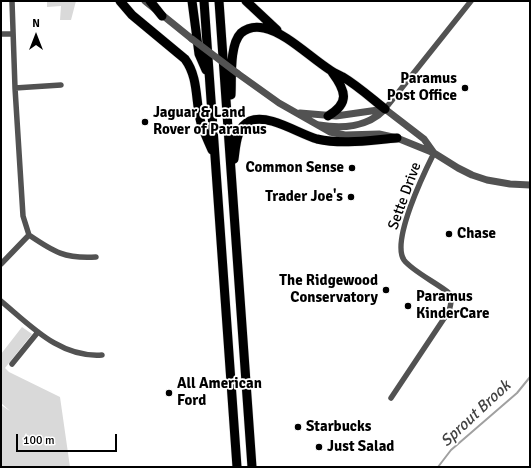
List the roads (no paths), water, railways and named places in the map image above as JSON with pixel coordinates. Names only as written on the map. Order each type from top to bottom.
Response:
[{"type":"highway","points":[[120,1],[132,15],[185,59],[188,64],[194,80],[201,123],[215,160]]},
{"type":"highway","points":[[150,1],[162,16]]},
{"type":"highway","points":[[192,1],[199,54],[209,78]]},
{"type":"highway","points":[[204,1],[237,467]]},
{"type":"highway","points":[[219,1],[252,467]]},
{"type":"highway","points":[[246,1],[288,40],[331,71],[344,77],[384,109]]},
{"type":"highway","points":[[229,134],[233,52],[240,35],[247,28],[256,26],[265,28],[288,40]]},
{"type":"highway","points":[[328,116],[338,109],[343,96],[342,85],[331,71]]},
{"type":"highway","points":[[231,180],[239,134],[246,124],[256,119],[267,120],[307,136],[328,141],[348,142],[397,138]]},
{"type":"street","points":[[12,1],[15,88],[23,216],[29,235],[61,254],[81,258],[96,257]]},
{"type":"street","points":[[145,1],[192,39],[279,103],[330,132],[340,135],[378,134],[397,138],[434,153],[472,175],[487,180],[510,184],[530,185]]},
{"type":"street","points":[[315,124],[332,126],[362,124],[374,119],[384,109],[471,1]]},
{"type":"street","points":[[1,34],[13,34]]},
{"type":"street","points":[[15,88],[62,85]]},
{"type":"street","points":[[296,113],[328,116],[350,115],[384,109],[424,139],[434,153]]},
{"type":"street","name":"Sette Drive","points":[[391,398],[451,306],[451,298],[449,293],[408,265],[402,256],[401,249],[404,228],[417,188],[434,153]]},
{"type":"street","points":[[1,264],[29,235]]},
{"type":"street","points":[[1,301],[54,344],[76,353],[102,356]]},
{"type":"street","points":[[12,364],[38,332]]},
{"type":"waterway","name":"Sprout Brook","points":[[438,467],[451,450],[517,393],[530,377]]},
{"type":"place","name":"Paramus Post Office","points":[[465,88]]},
{"type":"place","name":"Jaguar & Land Rover of Paramus","points":[[145,122]]},
{"type":"place","name":"Common Sense","points":[[352,168]]},
{"type":"place","name":"Trader Joe's","points":[[351,197]]},
{"type":"place","name":"Chase","points":[[449,234]]},
{"type":"place","name":"The Ridgewood Conservatory","points":[[386,290]]},
{"type":"place","name":"Paramus KinderCare","points":[[408,306]]},
{"type":"place","name":"All American Ford","points":[[169,393]]},
{"type":"place","name":"Starbucks","points":[[298,427]]},
{"type":"place","name":"Just Salad","points":[[319,447]]}]
